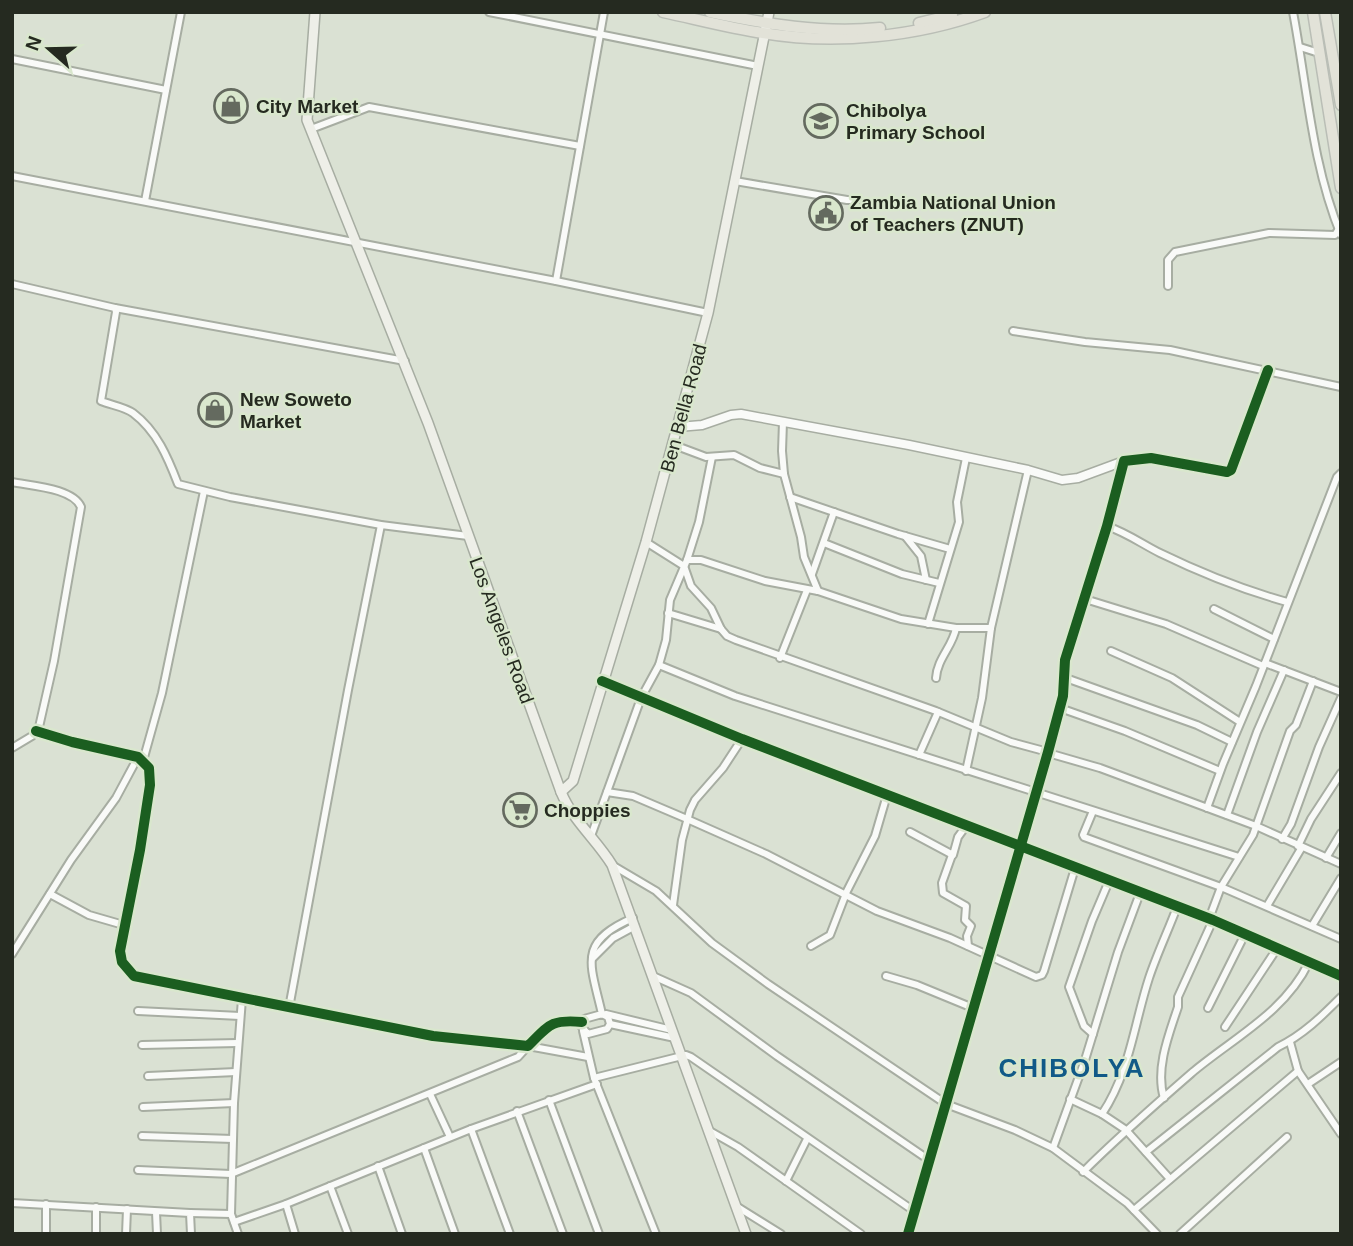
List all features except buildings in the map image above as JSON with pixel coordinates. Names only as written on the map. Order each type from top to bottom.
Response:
[{"type":"main road","name":"Los Angeles Road","points":[[315,12],[307,117],[311,129],[405,361],[561,792],[574,818],[612,865],[746,1234]]},
{"type":"main road","points":[[663,12],[830,38],[864,37],[939,25],[985,12]]},
{"type":"main road","points":[[710,12],[765,29],[862,30],[908,25],[961,12]]},
{"type":"main road","name":"Ben Bella Road","points":[[561,792],[573,781],[674,444],[708,313],[769,12]]},
{"type":"main road","points":[[1313,12],[1341,188]]},
{"type":"main road","points":[[1325,12],[1341,105]]},
{"type":"street","points":[[145,201],[181,12]]},
{"type":"street","points":[[489,12],[758,66]]},
{"type":"street","points":[[556,281],[604,12]]},
{"type":"street","points":[[1168,286],[1168,260],[1175,252],[1269,233],[1335,235],[1340,230],[1322,173],[1293,12]]},
{"type":"street","points":[[1300,47],[1319,53]]},
{"type":"street","points":[[12,59],[166,90]]},
{"type":"street","points":[[311,129],[369,107],[580,146]]},
{"type":"street","points":[[12,176],[708,313]]},
{"type":"street","points":[[735,181],[857,200]]},
{"type":"street","points":[[12,285],[115,308],[405,361]]},
{"type":"street","points":[[115,308],[101,401],[132,413],[158,440],[178,484],[381,525],[468,536]]},
{"type":"street","points":[[1013,331],[1085,342],[1170,350],[1341,387]]},
{"type":"street","points":[[678,427],[702,425],[731,415],[783,422],[850,433],[1068,480],[1124,461],[1150,458],[1227,472],[1231,470],[1268,370]]},
{"type":"street","points":[[783,422],[784,474],[804,558],[818,592]]},
{"type":"street","points":[[674,444],[706,457],[734,455],[760,468],[784,474]]},
{"type":"street","points":[[591,836],[641,698],[659,666],[666,640],[673,590],[699,522],[712,457]]},
{"type":"street","points":[[928,624],[959,522],[957,502],[966,458]]},
{"type":"street","points":[[908,1234],[1048,752],[1060,708],[1065,660],[1107,526],[1124,461]]},
{"type":"street","points":[[966,771],[987,672],[991,628],[1028,470]]},
{"type":"street","points":[[1207,808],[1337,477],[1341,473]]},
{"type":"street","points":[[12,482],[69,493],[79,501],[81,507],[54,661],[36,732],[12,748]]},
{"type":"street","points":[[12,954],[86,838],[141,759],[162,694],[204,491]]},
{"type":"street","points":[[790,496],[950,549]]},
{"type":"street","points":[[812,574],[834,512]]},
{"type":"street","points":[[289,1008],[381,525]]},
{"type":"street","points":[[1107,526],[1129,534],[1139,542],[1208,574],[1287,602]]},
{"type":"street","points":[[905,536],[921,556],[926,580]]},
{"type":"street","points":[[646,542],[685,563],[701,560],[765,581],[818,592],[901,619],[956,628],[991,628]]},
{"type":"street","points":[[824,543],[902,574],[939,583]]},
{"type":"street","points":[[685,563],[691,586],[710,608],[727,636],[780,658],[938,712],[1011,742],[1100,768],[1256,825],[1341,864]]},
{"type":"street","points":[[780,658],[807,590]]},
{"type":"street","points":[[1085,599],[1166,624],[1341,692]]},
{"type":"street","points":[[1214,609],[1274,639]]},
{"type":"street","points":[[668,613],[721,629]]},
{"type":"street","points":[[936,678],[948,648],[954,643],[956,628]]},
{"type":"street","points":[[1111,651],[1172,678],[1240,722]]},
{"type":"street","points":[[659,666],[735,696],[1239,857]]},
{"type":"street","points":[[1227,815],[1257,732],[1284,670]]},
{"type":"street","points":[[1063,677],[1197,725],[1232,742]]},
{"type":"street","points":[[602,681],[742,739],[1211,920],[1341,976]]},
{"type":"street","points":[[1164,1098],[1160,1086],[1161,1069],[1178,1007],[1178,997],[1211,920],[1221,887],[1249,842],[1290,731],[1303,709],[1313,681]]},
{"type":"street","points":[[1282,839],[1291,824],[1315,756],[1341,698]]},
{"type":"street","points":[[1060,708],[1125,731],[1220,771]]},
{"type":"street","points":[[919,755],[938,712]]},
{"type":"street","points":[[36,732],[141,759],[151,772],[121,957],[126,969],[134,976],[433,1036],[528,1046],[588,1057]]},
{"type":"street","points":[[673,905],[687,818],[695,800],[723,768],[742,739]]},
{"type":"street","points":[[1267,906],[1300,847],[1311,819],[1341,773]]},
{"type":"street","points":[[607,792],[633,796],[687,818],[766,854],[886,915],[968,946],[1036,977],[1042,975],[1075,868]]},
{"type":"street","points":[[811,946],[830,935],[875,836],[887,795]]},
{"type":"street","points":[[1093,811],[1084,837],[1221,887],[1341,939]]},
{"type":"street","points":[[966,825],[958,837],[954,855],[942,883],[943,893],[966,906],[965,920],[971,926],[967,936],[968,946]]},
{"type":"street","points":[[910,832],[952,855]]},
{"type":"street","points":[[1326,858],[1341,833]]},
{"type":"street","points":[[612,865],[642,882],[673,905],[712,943],[768,984],[946,1104],[1015,1130],[1053,1149],[1134,1210],[1157,1234]]},
{"type":"street","points":[[1312,926],[1341,878]]},
{"type":"street","points":[[1093,1034],[1084,1026],[1069,987],[1109,881]]},
{"type":"street","points":[[1053,1149],[1140,893]]},
{"type":"street","points":[[50,894],[89,915],[127,926]]},
{"type":"street","points":[[1102,1114],[1111,1101],[1127,1063],[1149,978],[1177,908]]},
{"type":"street","points":[[586,1032],[607,1029],[610,1024],[603,1014],[589,967],[591,960],[634,922]]},
{"type":"street","points":[[1208,1008],[1245,934]]},
{"type":"street","points":[[1225,1027],[1278,947]]},
{"type":"street","points":[[1083,1172],[1126,1130],[1274,1009],[1297,984],[1309,962]]},
{"type":"street","points":[[653,976],[684,988],[757,1042],[929,1160]]},
{"type":"street","points":[[886,976],[917,985],[973,1008]]},
{"type":"street","points":[[1146,1152],[1279,1047],[1314,1023],[1341,997]]},
{"type":"street","points":[[238,1234],[231,1214],[231,1174],[242,999]]},
{"type":"street","points":[[138,1011],[240,1016]]},
{"type":"street","points":[[138,1170],[231,1174],[518,1057],[553,1023],[561,1020],[582,1022],[603,1014],[674,1034]]},
{"type":"street","points":[[582,1022],[586,1032],[588,1057],[596,1081],[656,1234]]},
{"type":"street","points":[[610,1024],[674,1034]]},
{"type":"street","points":[[1290,1042],[1298,1070],[1339,1123],[1341,1134]]},
{"type":"street","points":[[142,1045],[238,1043]]},
{"type":"street","points":[[234,1222],[286,1204],[596,1081],[686,1055],[914,1211]]},
{"type":"street","points":[[1308,1084],[1341,1062]]},
{"type":"street","points":[[1134,1210],[1298,1070]]},
{"type":"street","points":[[148,1076],[236,1072]]},
{"type":"street","points":[[430,1094],[450,1137]]},
{"type":"street","points":[[1070,1098],[1126,1130],[1170,1179]]},
{"type":"street","points":[[549,1100],[599,1234]]},
{"type":"street","points":[[143,1107],[234,1103]]},
{"type":"street","points":[[516,1111],[562,1233]]},
{"type":"street","points":[[471,1129],[510,1234]]},
{"type":"street","points":[[707,1129],[738,1147],[861,1234]]},
{"type":"street","points":[[142,1136],[233,1139]]},
{"type":"street","points":[[1180,1234],[1287,1137]]},
{"type":"street","points":[[786,1181],[807,1139]]},
{"type":"street","points":[[424,1148],[455,1234]]},
{"type":"street","points":[[378,1166],[402,1234]]},
{"type":"street","points":[[330,1186],[348,1234]]},
{"type":"street","points":[[12,1203],[231,1214]]},
{"type":"street","points":[[46,1204],[46,1234]]},
{"type":"street","points":[[286,1204],[296,1234]]},
{"type":"street","points":[[736,1206],[781,1234]]},
{"type":"street","points":[[96,1207],[96,1234]]},
{"type":"street","points":[[127,1209],[127,1234]]},
{"type":"street","points":[[156,1212],[157,1234]]},
{"type":"street","points":[[190,1213],[191,1234]]},
{"type":"cycle path","points":[[908,1234],[1048,752],[1063,696],[1065,660],[1107,526],[1124,461],[1151,458],[1227,472],[1231,470],[1268,370]]},
{"type":"cycle path","points":[[602,681],[742,739],[1213,920],[1341,976]]},
{"type":"cycle path","points":[[36,731],[138,757],[149,768],[150,785],[140,850],[120,951],[122,962],[134,976],[433,1036],[528,1046],[551,1025],[582,1022]]},
{"type":"place","name":"City Market","points":[[231,106]]},
{"type":"place","name":"Chibolya Primary School","points":[[821,121]]},
{"type":"place","name":"Zambia National Union of Teachers (ZNUT)","points":[[826,213]]},
{"type":"place","name":"New Soweto Market","points":[[215,410]]},
{"type":"place","name":"Choppies","points":[[520,810]]},
{"type":"district","name":"CHIBOLYA","points":[[1072,1068]]}]
